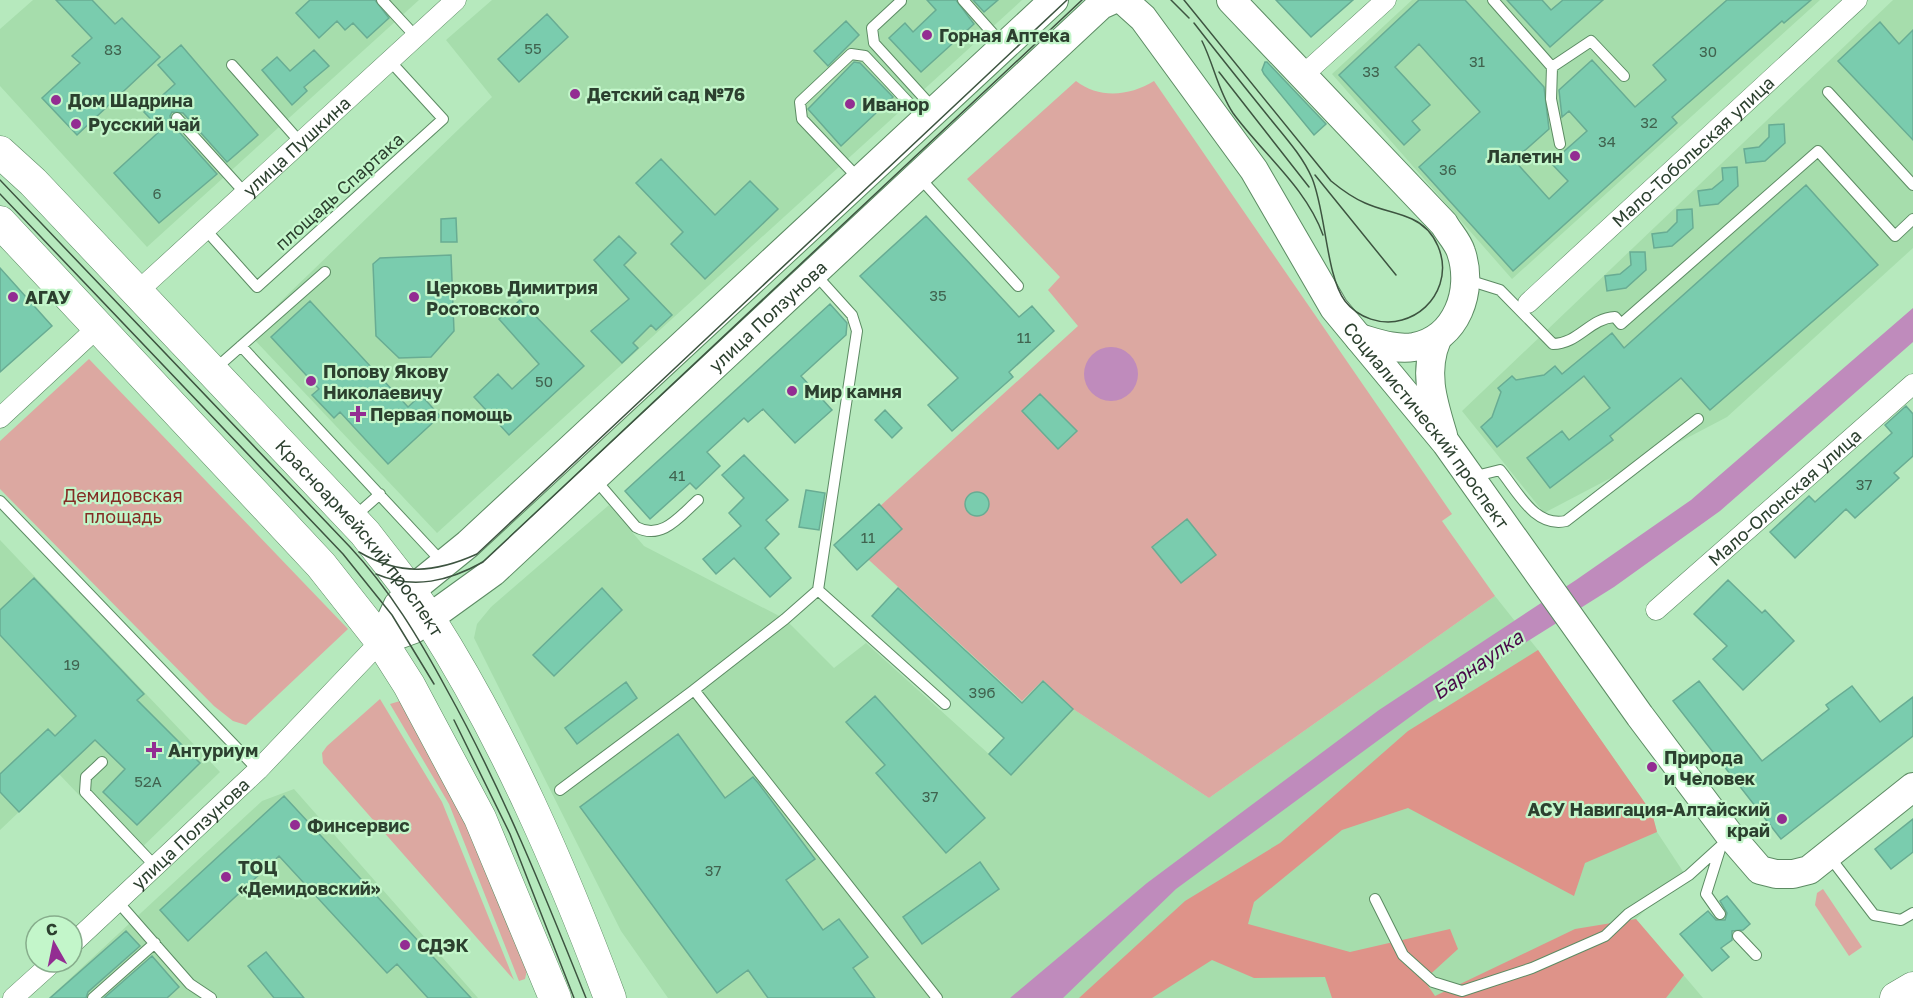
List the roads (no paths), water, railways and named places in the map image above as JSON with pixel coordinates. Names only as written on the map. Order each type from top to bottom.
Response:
[{"type":"main road","name":"Красноармейский проспект","points":[[0,152],[33,182],[351,519],[410,592],[430,620],[492,728],[526,795],[578,913],[610,998]]},
{"type":"main road","points":[[0,222],[321,565],[381,641],[409,685],[480,818],[555,998]]},
{"type":"main road","points":[[1896,998],[1913,988]]},
{"type":"street","name":"улица Пушкина","points":[[137,292],[456,0]]},
{"type":"street","name":"улица Ползунова","points":[[84,933],[258,770],[381,641],[392,615],[410,592],[468,544],[1054,0]]},
{"type":"street","points":[[1231,0],[1444,224],[1461,250],[1466,280],[1462,305],[1450,327],[1437,339],[1414,347],[1389,347],[1359,338]]},
{"type":"street","points":[[1302,76],[1386,0]]},
{"type":"street","name":"Мало-Тобольская улица","points":[[1528,303],[1857,0]]},
{"type":"street","name":"улица Ползунова","points":[[381,641],[405,634],[430,620],[493,572],[916,174],[1118,3]]},
{"type":"street","name":"Социалистический проспект","points":[[1118,3],[1254,170],[1334,308],[1446,443],[1594,651],[1724,840],[1760,870],[1776,874],[1793,874],[1809,870],[1913,788]]},
{"type":"street","points":[[0,418],[98,327]]},
{"type":"street","points":[[1437,339],[1430,356],[1429,380],[1446,443]]},
{"type":"street","name":"Мало-Олонская улица","points":[[1656,610],[1913,384]]},
{"type":"street","points":[[17,997],[40,974]]},
{"type":"lane","points":[[382,0],[416,37]]},
{"type":"lane","points":[[963,0],[1004,46]]},
{"type":"lane","points":[[1493,0],[1552,67],[1551,99],[1560,144]]},
{"type":"lane","points":[[900,1],[872,28],[874,43],[930,115]]},
{"type":"lane","points":[[1552,67],[1591,41],[1624,76]]},
{"type":"lane","points":[[860,181],[802,119],[800,102],[851,54],[865,56],[930,115]]},
{"type":"lane","name":"площадь Спартака","points":[[206,229],[257,287],[435,127],[443,119],[390,61]]},
{"type":"lane","points":[[232,65],[300,142]]},
{"type":"lane","points":[[1828,92],[1913,185]]},
{"type":"lane","points":[[177,118],[245,193]]},
{"type":"lane","points":[[1466,280],[1500,290],[1553,344],[1566,344],[1601,317],[1615,317],[1621,324],[1818,151],[1895,236],[1913,219]]},
{"type":"lane","points":[[916,174],[1018,286]]},
{"type":"lane","points":[[560,790],[694,690],[785,619],[818,590],[857,331],[852,315],[813,271]]},
{"type":"lane","points":[[213,372],[324,272]]},
{"type":"lane","points":[[241,346],[444,564]]},
{"type":"lane","points":[[1473,482],[1484,474],[1500,470],[1538,517],[1547,522],[1566,521],[1698,419]]},
{"type":"lane","points":[[594,478],[636,527],[644,531],[666,529],[698,500]]},
{"type":"lane","points":[[351,519],[380,494]]},
{"type":"lane","points":[[0,501],[258,770]]},
{"type":"lane","points":[[818,590],[945,704]]},
{"type":"lane","points":[[694,690],[937,998]]},
{"type":"lane","points":[[102,762],[86,777],[85,792],[156,867]]},
{"type":"lane","points":[[1375,899],[1403,955],[1433,982],[1462,992],[1532,968],[1605,936],[1628,914],[1689,875],[1724,840]]},
{"type":"lane","points":[[1720,914],[1706,894],[1724,840]]},
{"type":"lane","points":[[1829,856],[1874,915],[1901,920],[1913,913]]},
{"type":"lane","points":[[118,902],[190,984],[211,998]]},
{"type":"lane","points":[[1738,936],[1756,955]]},
{"type":"lane","points":[[93,998],[154,943]]},
{"type":"water","name":"Барнаулка","points":[[1913,308],[1913,342],[1720,511],[1614,587],[1429,703],[1176,889],[1063,998],[1010,998],[1147,883],[1379,710],[1576,580],[1691,500]]},
{"type":"water","points":[[1106,347],[1116,347],[1126,351],[1134,359],[1138,374],[1134,389],[1126,397],[1116,401],[1106,401],[1096,397],[1088,389],[1084,379],[1084,369],[1088,359],[1096,351]]},
{"type":"tram line","points":[[359,552],[389,565],[418,569],[447,565],[477,554],[1067,0]]},
{"type":"tram line","points":[[376,574],[404,582],[431,581],[457,574],[483,562],[1082,0]]},
{"type":"tram line","points":[[1171,0],[1189,18]]},
{"type":"tram line","points":[[1184,0],[1331,181],[1360,201],[1412,219],[1428,230],[1441,255],[1442,274],[1434,297],[1420,311],[1409,318],[1386,322],[1363,316],[1345,301],[1334,276],[1317,192],[1308,170],[1292,146],[1194,23]]},
{"type":"tram line","points":[[1202,41],[1233,113],[1295,186],[1306,201],[1323,235]]},
{"type":"tram line","points":[[1219,72],[1309,187]]},
{"type":"tram line","points":[[1315,175],[1396,275]]},
{"type":"tram line","points":[[0,180],[350,547],[391,597],[415,633],[486,765],[538,881],[586,998]]},
{"type":"tram line","points":[[0,194],[343,554],[392,615],[434,684]]},
{"type":"tram line","points":[[454,720],[510,834],[574,998]]},
{"type":"place","name":"Горная Аптека","points":[[927,35]]},
{"type":"place","name":"Детский сад №76","points":[[575,94]]},
{"type":"place","name":"Дом Шадрина","points":[[56,100]]},
{"type":"place","name":"Иванор","points":[[850,104]]},
{"type":"place","name":"Русский чай","points":[[76,124]]},
{"type":"place","name":"Лалетин","points":[[1575,156]]},
{"type":"place","name":"АГАУ","points":[[13,297]]},
{"type":"place","name":"Церковь Димитрия Ростовского","points":[[414,297]]},
{"type":"place","name":"Попову Якову Николаевичу","points":[[311,381]]},
{"type":"place","name":"Мир камня","points":[[792,391]]},
{"type":"place","name":"Первая помощь","points":[[358,414]]},
{"type":"place","name":"Антуриум","points":[[154,750]]},
{"type":"place","name":"Природа и Человек","points":[[1652,767]]},
{"type":"place","name":"АСУ Навигация-Алтайский край","points":[[1782,819]]},
{"type":"place","name":"Финсервис","points":[[295,825]]},
{"type":"place","name":"ТОЦ «Демидовский»","points":[[226,877]]},
{"type":"place","name":"СДЭК","points":[[405,945]]},
{"type":"park label","name":"Демидовская площадь","points":[[123,505]]}]
